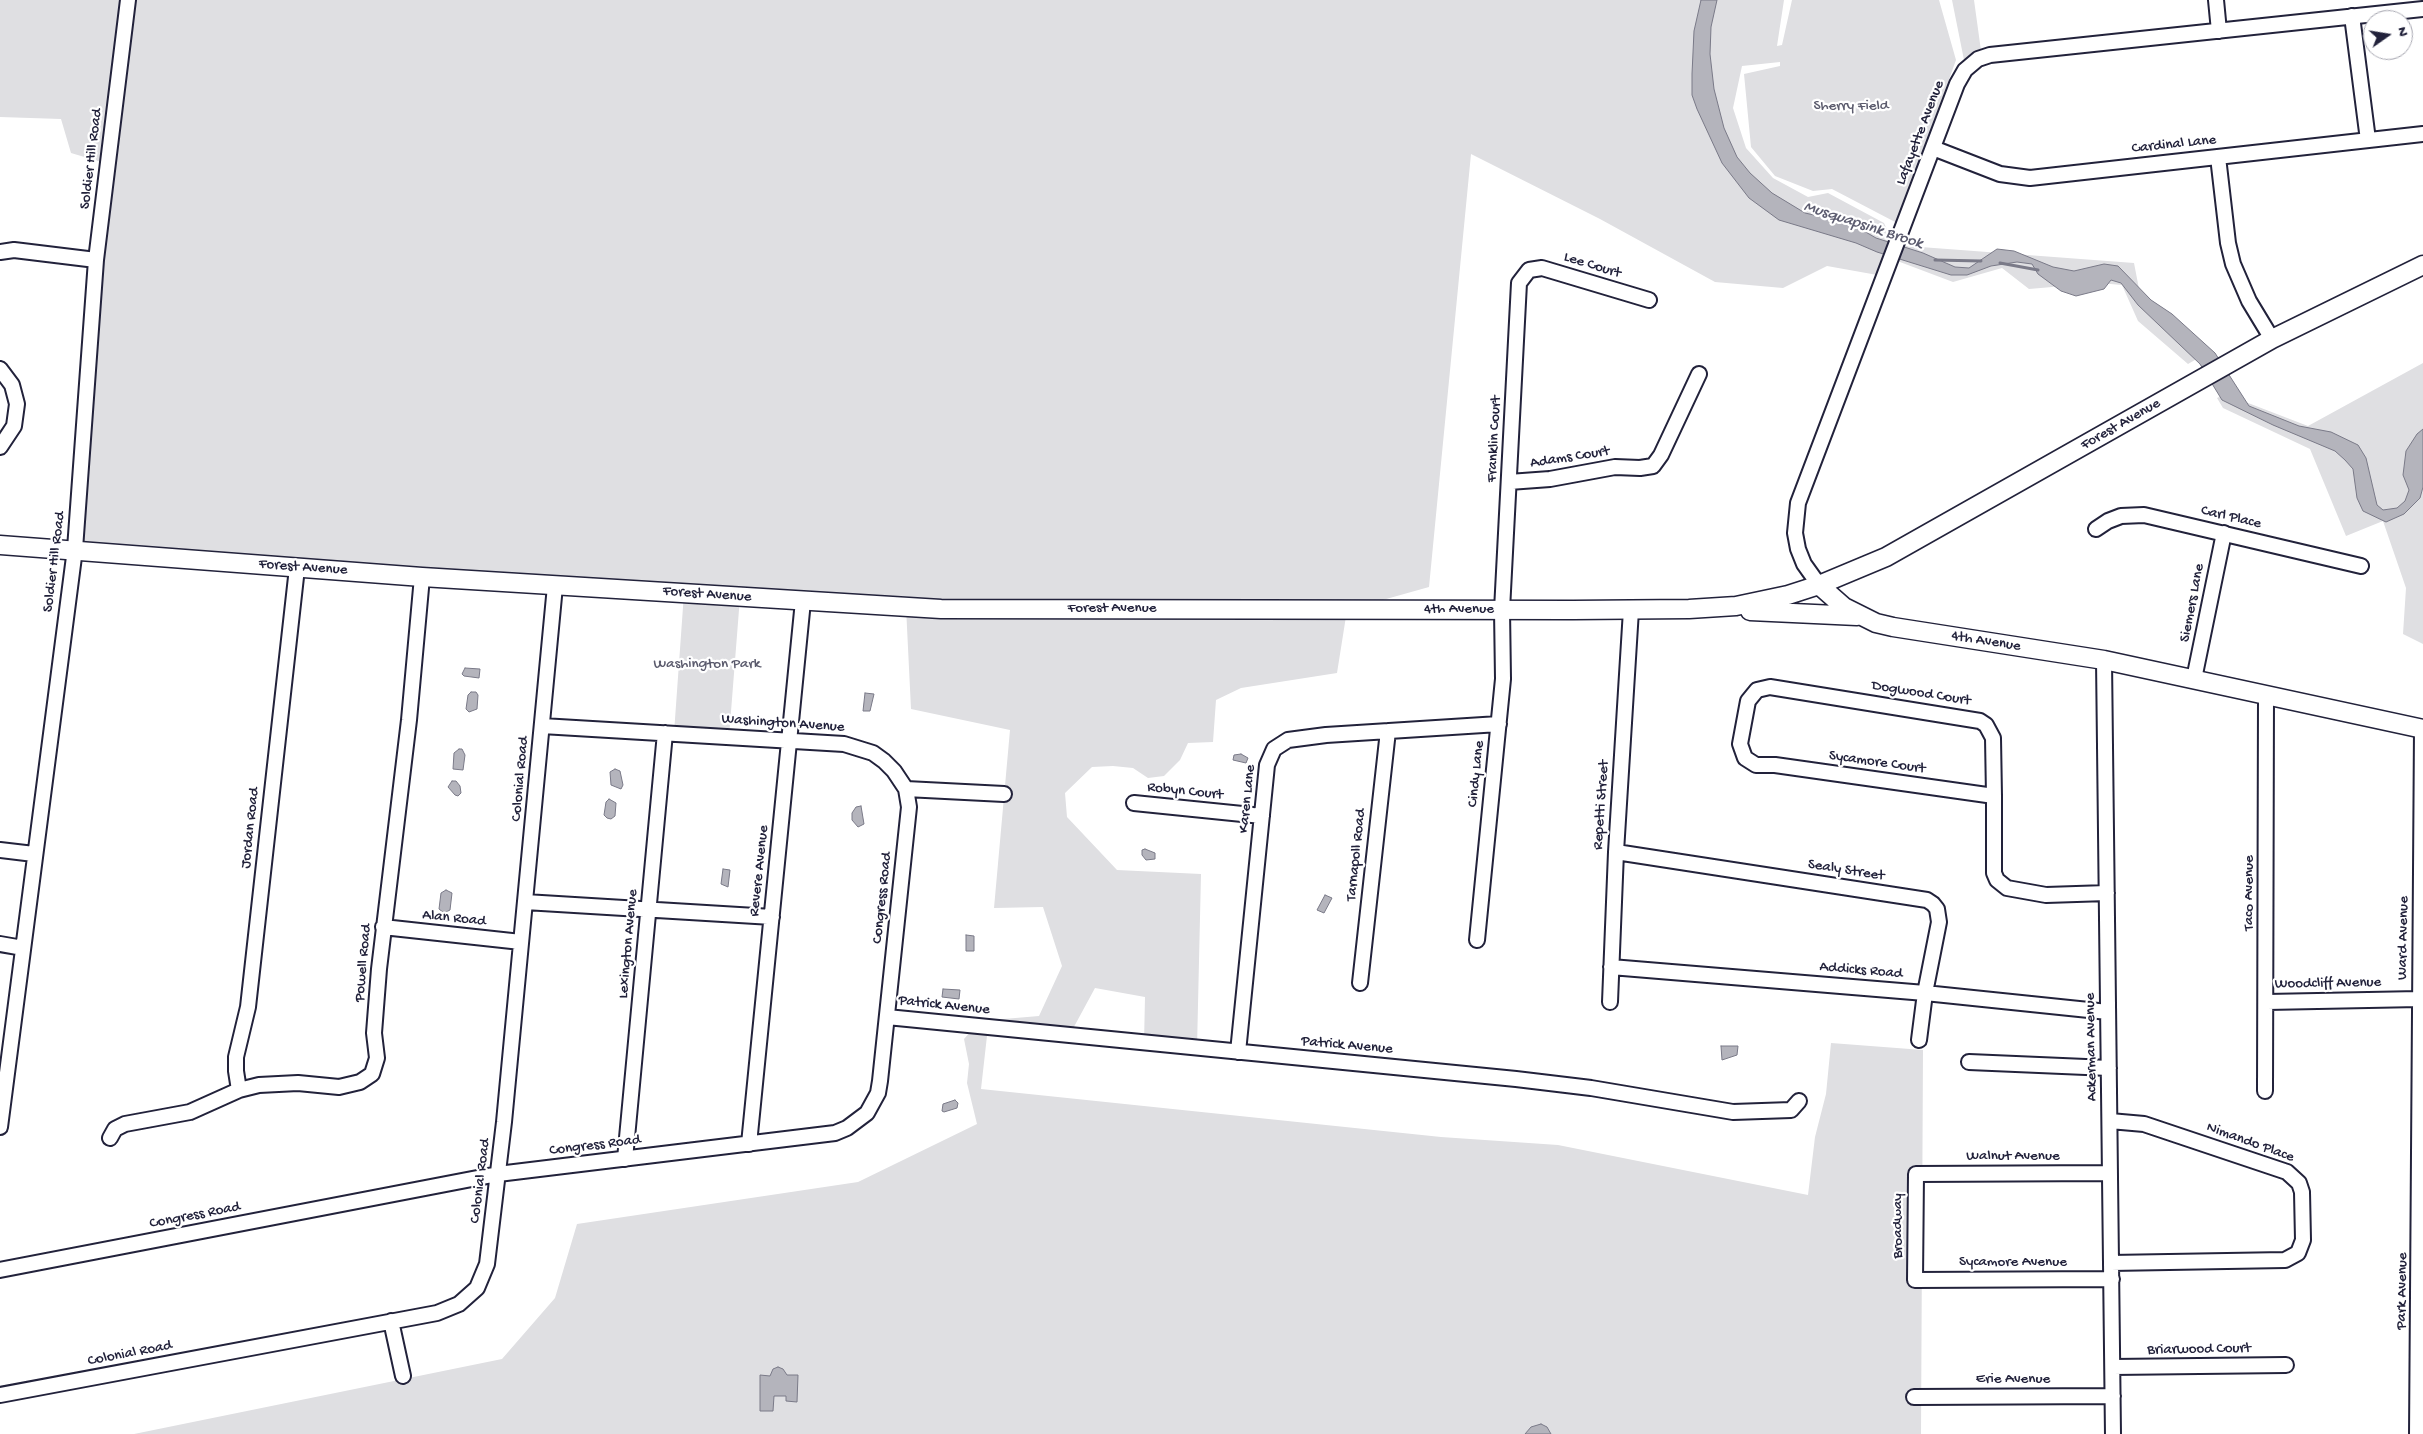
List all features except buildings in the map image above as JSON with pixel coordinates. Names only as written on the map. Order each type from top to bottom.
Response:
[{"type":"main road","name":"Forest Avenue","points":[[1819,585],[1910,545],[2253,349],[2423,265]]},
{"type":"main road","name":"Forest Avenue","points":[[0,545],[75,549],[422,577],[941,609],[1416,610]]},
{"type":"main road","points":[[1710,609],[1762,602],[1819,585]]},
{"type":"main road","name":"4th Avenue","points":[[1819,585],[1844,607],[1860,616],[1893,627],[2104,660],[2423,729]]},
{"type":"main road","points":[[1502,610],[1710,609],[1860,616]]},
{"type":"main road","name":"4th Avenue","points":[[1416,610],[1502,610]]},
{"type":"street","name":"Soldier Hill Road","points":[[0,1127],[2,1092],[23,948],[75,549],[96,260],[128,0]]},
{"type":"street","points":[[2216,0],[2219,31]]},
{"type":"street","name":"Lafayette Avenue","points":[[1819,585],[1804,564],[1798,549],[1795,533],[1798,503],[1959,79],[1965,70],[1978,60],[1990,55],[2352,16],[2421,6]]},
{"type":"street","points":[[2352,16],[2368,140]]},
{"type":"street","name":"Cardinal Lane","points":[[1933,148],[2000,174],[2030,178],[2423,134]]},
{"type":"street","points":[[2218,156],[2228,243],[2233,264],[2249,301],[2272,339]]},
{"type":"street","points":[[1,249],[96,260]]},
{"type":"street","name":"Lee Court","points":[[1526,272],[1535,268],[1542,268],[1649,300]]},
{"type":"street","name":"Franklin Court","points":[[1502,610],[1520,283],[1526,272]]},
{"type":"street","points":[[0,369],[12,385],[17,404],[14,426],[0,447]]},
{"type":"street","name":"Adams Court","points":[[1509,482],[1550,479],[1615,467],[1640,468],[1653,466],[1661,455],[1699,374]]},
{"type":"street","name":"Carl Place","points":[[2096,530],[2108,521],[2132,514],[2144,515],[2361,566]]},
{"type":"street","name":"Siemers Lane","points":[[2194,679],[2224,533]]},
{"type":"street","name":"Jordan Road","points":[[240,1090],[236,1071],[236,1057],[248,1007],[297,568]]},
{"type":"street","name":"Powell Road","points":[[110,1138],[115,1129],[125,1124],[190,1112],[240,1090],[278,1083],[339,1087],[360,1082],[372,1074],[377,1058],[374,1033],[383,927],[409,720],[422,577]]},
{"type":"street","name":"Colonial Road","points":[[0,1395],[448,1310],[459,1304],[476,1288],[487,1264],[498,1174],[556,586]]},
{"type":"street","name":"Revere Avenue","points":[[749,1144],[803,601]]},
{"type":"street","name":"Cindy Lane","points":[[1477,940],[1503,679],[1502,610]]},
{"type":"street","name":"Repetti Street","points":[[1610,1002],[1616,852],[1631,610]]},
{"type":"street","name":"Ackerman Avenue","points":[[2104,660],[2114,1434]]},
{"type":"street","name":"Dogwood Court","points":[[1756,765],[1745,758],[1741,752],[1740,744],[1746,710],[1751,695],[1757,690],[1770,687],[1980,721],[1986,725],[1993,738],[1994,873],[2001,885],[2007,888],[2046,895],[2107,893]]},
{"type":"street","name":"Taco Avenue","points":[[2265,1091],[2267,1002],[2266,696]]},
{"type":"street","name":"Karen Lane","points":[[1238,1052],[1269,756],[1280,743],[1307,738],[1499,724]]},
{"type":"street","name":"Washington Avenue","points":[[542,726],[844,744],[858,747],[884,761],[894,771],[906,789]]},
{"type":"street","name":"Ward Avenue","points":[[2419,1148],[2423,729]]},
{"type":"street","name":"Tarnapoll Road","points":[[1360,983],[1388,731]]},
{"type":"street","name":"Lexington Avenue","points":[[625,1159],[665,733]]},
{"type":"street","name":"Sycamore Court","points":[[1756,765],[1775,765],[1994,796]]},
{"type":"street","points":[[906,789],[1004,794]]},
{"type":"street","name":"Congress Road","points":[[0,1270],[498,1174],[835,1133],[858,1121],[867,1113],[878,1093],[909,807],[906,789]]},
{"type":"street","name":"Robyn Court","points":[[1134,803],[1262,816]]},
{"type":"street","points":[[0,850],[34,854]]},
{"type":"street","name":"Sealy Street","points":[[1616,852],[1927,900],[1937,909],[1939,922],[1925,993],[1919,1040]]},
{"type":"street","points":[[525,902],[772,917]]},
{"type":"street","name":"Alan Road","points":[[383,927],[522,942]]},
{"type":"street","points":[[0,944],[23,948]]},
{"type":"street","name":"Addicks Road","points":[[1611,967],[1925,993],[2108,1012]]},
{"type":"street","name":"Woodcliff Avenue","points":[[2267,1002],[2419,998]]},
{"type":"street","name":"Patrick Avenue","points":[[886,1016],[1516,1079],[1591,1088],[1733,1112],[1791,1110],[1799,1101]]},
{"type":"street","points":[[1969,1062],[2109,1068]]},
{"type":"street","name":"Nimando Place","points":[[2110,1121],[2144,1124],[2288,1172],[2294,1177],[2302,1192],[2303,1240],[2298,1253],[2285,1260],[2112,1262]]},
{"type":"street","name":"Park Avenue","points":[[2417,1434],[2421,1234],[2419,1148]]},
{"type":"street","name":"Walnut Avenue","points":[[1916,1174],[2110,1173]]},
{"type":"street","name":"Broadway","points":[[1915,1280],[1916,1174]]},
{"type":"street","name":"Sycamore Avenue","points":[[1915,1280],[2112,1279]]},
{"type":"street","points":[[391,1321],[403,1376]]},
{"type":"street","name":"Briarwood Court","points":[[2113,1367],[2286,1365]]},
{"type":"street","name":"Erie Avenue","points":[[1914,1397],[2113,1396]]},
{"type":"green space","points":[[0,0],[1784,0],[1777,46],[1782,45],[1792,0],[1939,0],[1956,60],[1897,223],[1832,189],[1813,191],[1775,176],[1751,147],[1744,74],[1780,66],[1780,62],[1742,66],[1733,108],[1746,148],[1773,178],[1808,197],[1828,193],[1884,223],[1894,245],[2134,263],[2140,294],[2200,357],[2188,364],[2138,321],[2122,285],[2099,283],[2029,289],[2002,268],[1953,282],[1892,259],[1883,276],[1827,266],[1783,288],[1715,282],[1600,219],[1471,154],[1429,587],[1347,610],[1337,673],[1241,688],[1216,700],[1213,742],[1188,743],[1180,760],[1164,776],[1148,778],[1133,768],[1113,766],[1092,767],[1065,793],[1067,817],[1117,870],[1201,874],[1197,1048],[1144,1043],[1145,997],[1095,988],[1069,1036],[988,1027],[981,1089],[1441,1137],[1558,1145],[1808,1195],[1815,1137],[1826,1094],[1831,1043],[1923,1050],[1921,1434],[134,1434],[502,1359],[555,1298],[577,1224],[858,1182],[977,1124],[967,1083],[969,1064],[964,1039],[980,1021],[1039,1016],[1062,966],[1043,907],[994,908],[1010,730],[911,709],[906,607],[740,597],[729,737],[674,733],[684,593],[75,549],[108,164],[71,153],[61,119],[0,117]]},
{"type":"green space","points":[[1952,0],[1974,0],[1982,58],[1966,70]]},
{"type":"green space","points":[[2423,363],[2423,644],[2403,634],[2406,588],[2383,521],[2346,536],[2310,449],[2223,408],[2217,398],[2229,392],[2230,396],[2308,426]]},
{"type":"shaded area","points":[[1701,0],[1717,0],[1711,27],[1710,54],[1714,89],[1724,128],[1737,157],[1750,173],[1772,193],[1805,213],[1850,223],[1876,238],[1923,253],[1955,267],[1969,268],[1997,249],[2014,251],[2053,267],[2074,271],[2104,264],[2118,266],[2151,300],[2172,314],[2215,353],[2249,406],[2299,426],[2331,432],[2358,445],[2366,458],[2377,505],[2383,510],[2397,508],[2405,501],[2409,490],[2403,475],[2406,451],[2417,434],[2423,429],[2423,487],[2420,498],[2404,514],[2386,522],[2363,511],[2357,498],[2353,469],[2345,460],[2335,451],[2273,425],[2222,400],[2200,364],[2138,305],[2121,283],[2111,280],[2104,289],[2076,296],[2061,291],[2038,274],[2032,264],[2017,262],[1991,266],[1967,275],[1951,275],[1877,252],[1856,243],[1779,220],[1749,198],[1722,163],[1692,95],[1694,31]]},
{"type":"shaded area","points":[[465,668],[480,669],[479,678],[464,676],[462,674]]},
{"type":"shaded area","points":[[471,692],[476,692],[478,695],[477,709],[469,712],[466,709],[468,695]]},
{"type":"shaded area","points":[[865,693],[874,694],[870,711],[863,711]]},
{"type":"shaded area","points":[[462,749],[465,755],[463,770],[453,769],[454,753]]},
{"type":"shaded area","points":[[1241,754],[1248,758],[1246,763],[1233,760],[1234,755]]},
{"type":"shaded area","points":[[615,769],[620,771],[623,785],[621,789],[611,785],[610,772]]},
{"type":"shaded area","points":[[452,781],[456,781],[460,786],[461,793],[458,796],[448,787]]},
{"type":"shaded area","points":[[609,799],[616,803],[615,816],[611,819],[604,815],[606,802]]},
{"type":"shaded area","points":[[861,806],[864,824],[858,827],[852,820],[852,813],[856,807]]},
{"type":"shaded area","points":[[1145,849],[1155,853],[1155,859],[1146,860],[1142,855],[1142,850]]},
{"type":"shaded area","points":[[723,869],[730,870],[728,887],[721,884]]},
{"type":"shaded area","points":[[446,890],[452,893],[450,910],[444,913],[439,909],[441,893]]},
{"type":"shaded area","points":[[1325,895],[1332,898],[1324,913],[1317,910]]},
{"type":"shaded area","points":[[966,935],[974,936],[974,951],[966,951]]},
{"type":"shaded area","points":[[943,989],[960,990],[959,999],[942,997]]},
{"type":"shaded area","points":[[1721,1046],[1738,1046],[1737,1055],[1722,1060]]},
{"type":"shaded area","points":[[955,1100],[958,1103],[957,1108],[942,1111],[943,1104]]},
{"type":"shaded area","points":[[778,1367],[783,1369],[787,1375],[798,1375],[797,1402],[786,1401],[786,1396],[774,1396],[773,1411],[760,1411],[760,1375],[770,1376],[773,1369]]},
{"type":"shaded area","points":[[1541,1424],[1547,1427],[1551,1434],[1525,1434],[1531,1427]]},
{"type":"waterway","name":"Musquapsink Brook","points":[[1935,260],[1981,261]]},
{"type":"waterway","name":"Musquapsink Brook","points":[[2000,263],[2038,270]]},
{"type":"park label","name":"Sherry Field","points":[[1851,107]]},
{"type":"park label","name":"Washington Park","points":[[707,665]]}]
